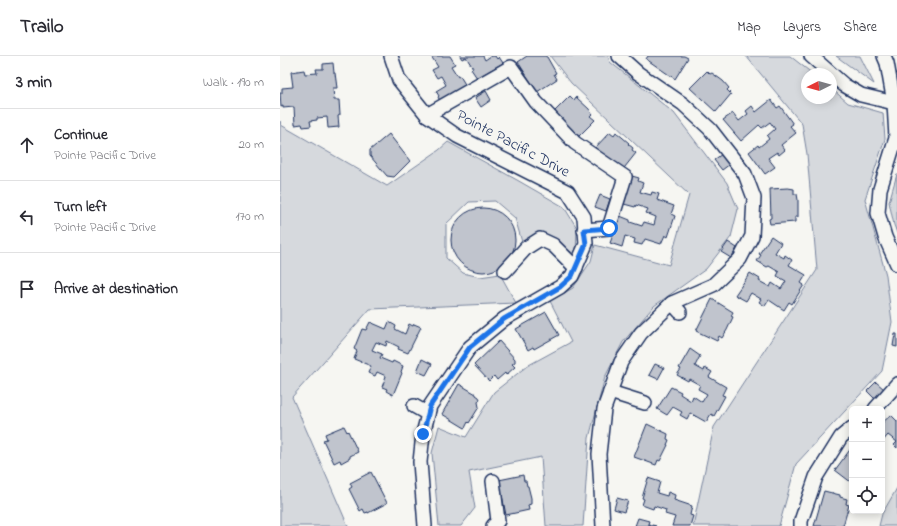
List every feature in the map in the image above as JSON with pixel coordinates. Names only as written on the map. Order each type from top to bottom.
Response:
[{"type":"street","name":"Pointe Pacific Drive","points":[[391,56],[400,80],[428,115],[457,136],[568,192],[584,217],[586,244],[572,276],[560,287],[504,319],[470,347],[430,406],[423,434],[420,462],[425,526]]},
{"type":"street","points":[[603,526],[599,454],[604,409],[621,362],[641,333],[676,308],[713,285],[740,259],[752,236],[754,198],[745,174],[710,129],[683,104],[638,73],[619,56]]},
{"type":"street","points":[[811,56],[844,85],[861,95],[894,103]]},
{"type":"street","points":[[884,56],[887,63],[894,103],[896,138],[880,189],[878,213],[885,237],[897,264]]},
{"type":"street","name":"Pointe Pacific Drive","points":[[428,115],[511,67],[536,102],[575,143],[625,177],[609,228],[584,230]]},
{"type":"street","points":[[505,271],[526,248],[540,239],[553,245],[576,268]]},
{"type":"street","points":[[878,406],[897,384]]},
{"type":"street","points":[[610,392],[645,403]]},
{"type":"street","points":[[414,406],[428,414]]},
{"type":"street","points":[[801,526],[801,521],[816,477],[841,437],[849,430]]},
{"type":"street","points":[[493,481],[498,521],[493,526]]},
{"type":"shaded area","points":[[550,56],[608,56],[610,62],[674,113],[727,183],[738,209],[731,237],[706,269],[654,306],[623,342],[605,377],[589,438],[583,526],[546,526],[541,457],[469,472],[475,508],[461,526],[439,526],[432,453],[439,426],[466,437],[494,392],[527,366],[571,342],[550,301],[573,288],[591,261],[595,245],[669,265],[689,195],[571,83]]},
{"type":"shaded area","points":[[746,56],[790,56],[805,68],[801,68],[801,104],[837,104],[837,93],[848,103],[883,113],[885,139],[865,199],[886,275],[892,322],[882,371],[796,464],[779,526],[693,526],[714,427],[817,270],[807,154],[802,124]]},
{"type":"shaded area","points":[[836,56],[860,56],[874,84]]},
{"type":"shaded area","points":[[280,121],[281,125],[387,186],[439,150],[448,142],[564,207],[577,228],[576,255],[545,235],[522,242],[515,218],[495,201],[469,202],[446,224],[446,258],[463,273],[480,277],[500,274],[516,303],[370,309],[292,397],[348,526],[280,526]]},
{"type":"shaded area","points":[[897,174],[897,233],[889,202]]},
{"type":"shaded area","points":[[897,488],[897,526],[879,526],[882,514],[885,514],[885,509]]},
{"type":"building","points":[[431,56],[450,56],[455,64],[451,66],[466,86],[441,103],[436,91],[446,85],[441,76],[437,78],[432,70],[438,67]]},
{"type":"building","points":[[460,56],[483,56],[485,60],[491,56],[495,56],[497,59],[499,57],[503,63],[477,78],[466,57],[462,59]]},
{"type":"building","points":[[527,56],[547,57],[556,73],[554,74],[557,79],[537,92],[518,62]]},
{"type":"building","points":[[648,56],[684,56],[688,58],[675,79],[646,59]]},
{"type":"building","points":[[333,63],[337,88],[333,88],[334,100],[339,100],[339,127],[328,128],[327,117],[317,118],[317,120],[310,121],[311,126],[303,127],[302,124],[295,125],[294,107],[281,107],[280,93],[282,93],[282,88],[293,87],[291,72],[304,70],[305,74],[317,73],[316,69],[323,69],[323,64]]},
{"type":"building","points":[[707,71],[723,81],[729,88],[727,90],[731,94],[716,112],[690,88]]},
{"type":"building","points":[[486,91],[491,100],[481,107],[475,98]]},
{"type":"building","points":[[570,96],[574,100],[576,97],[589,109],[592,114],[590,116],[595,120],[578,137],[553,113]]},
{"type":"building","points":[[771,100],[777,108],[780,106],[793,124],[790,126],[796,133],[781,145],[785,150],[779,155],[777,152],[768,158],[775,167],[765,174],[749,152],[758,145],[759,147],[769,139],[767,136],[775,129],[770,122],[762,128],[759,125],[741,141],[723,120],[733,113],[739,121],[748,114],[746,111],[752,106],[756,112]]},
{"type":"building","points":[[610,132],[614,135],[616,132],[629,143],[628,144],[633,148],[632,150],[636,153],[621,172],[594,149]]},
{"type":"building","points":[[389,134],[410,161],[394,177],[387,176],[370,156],[370,150]]},
{"type":"building","points":[[722,154],[730,164],[722,170],[714,160]]},
{"type":"building","points":[[632,176],[639,178],[638,181],[643,183],[640,192],[651,195],[652,192],[659,194],[657,200],[674,206],[671,214],[675,216],[668,237],[665,235],[661,244],[645,239],[642,245],[634,243],[635,239],[625,236],[622,247],[610,243],[620,216],[630,220],[630,222],[642,226],[644,222],[654,225],[656,217],[646,213],[648,209],[636,205],[635,207],[624,204]]},
{"type":"building","points":[[770,189],[794,189],[794,194],[797,194],[798,217],[795,217],[795,222],[770,224]]},
{"type":"building","points":[[600,195],[610,199],[606,211],[595,207]]},
{"type":"building","points":[[483,208],[495,211],[506,217],[512,228],[515,240],[512,252],[506,263],[495,269],[483,272],[471,269],[460,263],[454,252],[451,240],[454,228],[460,217],[471,211]]},
{"type":"building","points":[[771,236],[781,243],[775,253],[784,258],[785,255],[792,260],[789,265],[806,275],[801,283],[804,285],[792,304],[789,302],[784,310],[769,300],[765,306],[759,302],[761,299],[751,293],[746,301],[735,295],[750,273],[760,279],[759,281],[770,287],[772,283],[781,289],[786,281],[777,276],[779,272],[757,261],[761,255],[759,254]]},
{"type":"building","points":[[728,242],[737,248],[731,258],[721,252]]},
{"type":"building","points":[[712,299],[733,312],[731,316],[733,317],[727,330],[722,338],[719,336],[717,341],[696,331]]},
{"type":"building","points":[[546,312],[559,335],[534,349],[533,347],[528,350],[516,329]]},
{"type":"building","points":[[370,322],[386,329],[389,322],[396,326],[395,329],[405,334],[409,324],[413,326],[414,324],[421,327],[408,353],[398,349],[399,347],[387,341],[386,346],[376,342],[372,350],[382,354],[380,358],[392,363],[393,361],[403,366],[402,373],[393,395],[386,391],[387,389],[382,387],[386,376],[377,372],[375,376],[368,373],[371,366],[354,359],[357,351],[354,349],[362,329],[366,330]]},
{"type":"building","points":[[895,334],[897,334],[897,347],[893,346]]},
{"type":"building","points":[[499,341],[515,359],[515,362],[512,364],[515,367],[506,375],[505,373],[497,380],[494,376],[489,381],[474,365]]},
{"type":"building","points":[[690,349],[700,356],[695,366],[704,371],[705,368],[712,372],[709,377],[726,387],[722,395],[725,396],[714,416],[711,414],[706,422],[690,413],[687,419],[680,415],[682,412],[673,407],[667,415],[657,409],[671,387],[681,392],[680,394],[691,401],[693,396],[702,402],[707,394],[698,389],[700,385],[677,375],[681,369],[679,368]]},
{"type":"building","points":[[422,359],[432,364],[426,375],[417,371]]},
{"type":"building","points":[[655,364],[664,368],[658,379],[649,375]]},
{"type":"building","points":[[876,382],[884,389],[875,399],[867,391]]},
{"type":"building","points":[[459,384],[476,394],[480,399],[478,402],[479,407],[465,428],[442,414]]},
{"type":"building","points":[[891,415],[897,421],[897,442],[888,435],[885,438],[885,420]]},
{"type":"building","points":[[647,424],[668,434],[668,445],[660,461],[658,460],[656,465],[634,457]]},
{"type":"building","points":[[344,426],[358,452],[341,463],[340,460],[334,463],[323,440],[327,439],[325,434]]},
{"type":"building","points":[[849,451],[849,481],[835,470]]},
{"type":"building","points":[[371,472],[387,503],[368,513],[365,513],[363,509],[360,511],[349,489],[352,487],[350,483]]},
{"type":"building","points":[[523,475],[531,498],[531,504],[528,505],[529,510],[506,515],[499,480]]},
{"type":"building","points":[[648,478],[660,482],[657,493],[667,496],[668,492],[675,495],[674,500],[692,506],[690,515],[693,516],[690,526],[672,526],[675,517],[665,514],[666,510],[654,506],[653,509],[642,505],[644,499],[642,498]]},
{"type":"building","points":[[824,491],[840,495],[840,497],[847,499],[846,504],[849,505],[843,526],[814,526]]},
{"type":"building","points":[[617,498],[628,501],[624,512],[614,509]]},
{"type":"building","points":[[638,518],[649,521],[648,524],[656,526],[635,526]]},
{"type":"route","points":[[423,434],[430,406],[470,347],[504,319],[560,287],[572,276],[586,244],[584,230],[609,228]]}]
